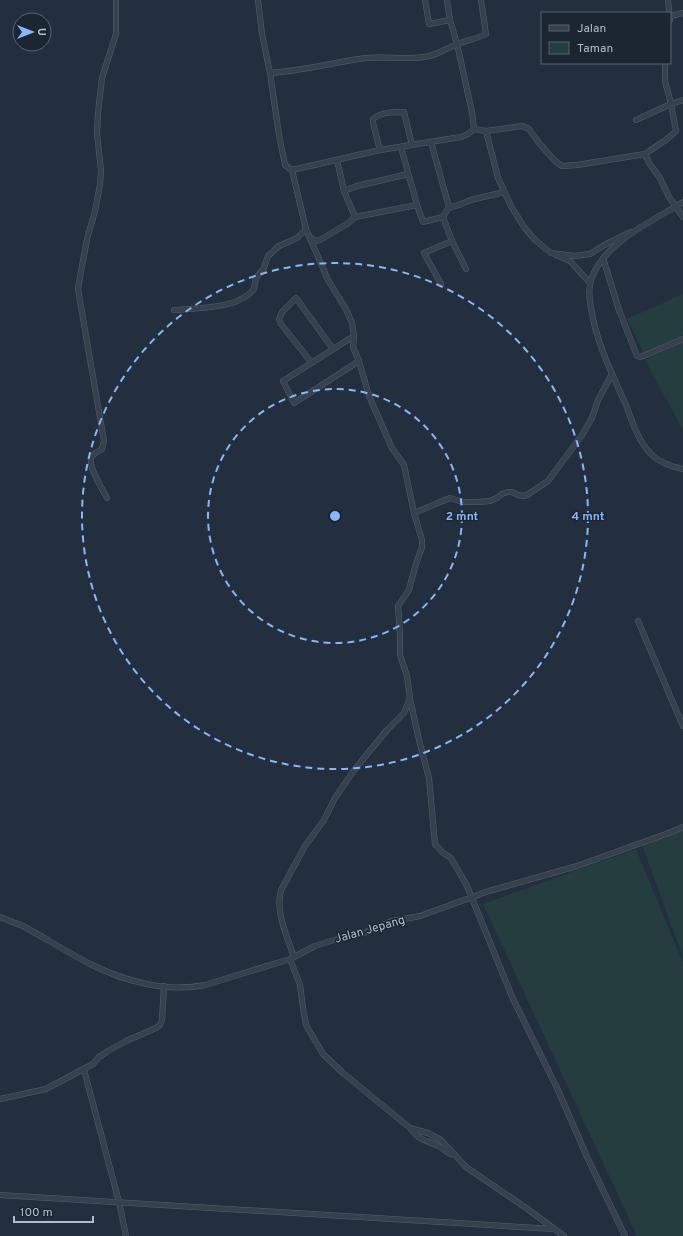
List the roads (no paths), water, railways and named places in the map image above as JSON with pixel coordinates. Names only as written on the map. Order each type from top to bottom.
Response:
[{"type":"street","points":[[108,498],[94,472],[90,461],[92,456],[104,446],[104,441],[78,283],[88,232],[95,211],[100,185],[101,170],[97,134],[98,113],[102,78],[116,34],[116,0]]},
{"type":"street","points":[[258,0],[262,34],[285,165],[292,170],[306,229],[328,280],[348,311],[354,336],[353,347],[359,361],[369,396],[392,448],[404,465],[414,513],[422,540],[422,547],[409,590],[398,606],[400,655],[407,676],[418,740],[429,778],[435,844],[442,852],[451,858],[468,886],[471,897],[513,1000],[557,1088],[588,1160],[625,1236]]},
{"type":"street","points":[[425,0],[429,24],[450,20]]},
{"type":"street","points":[[447,0],[450,20],[457,44],[472,112],[474,129]]},
{"type":"street","points":[[270,73],[289,72],[365,58],[425,57],[457,44],[480,38],[486,34],[481,0]]},
{"type":"street","points":[[668,0],[670,12]]},
{"type":"street","points":[[671,16],[683,13]]},
{"type":"street","points":[[292,170],[380,150],[461,137],[474,129],[486,131],[522,126],[529,129],[555,161],[562,166],[645,154],[676,132],[665,81],[665,64]]},
{"type":"street","points":[[636,120],[683,100]]},
{"type":"street","points":[[380,150],[372,121],[378,116],[394,112],[404,112],[412,145]]},
{"type":"street","points":[[486,131],[498,178],[504,192],[524,227],[535,240],[551,253],[570,261],[590,283]]},
{"type":"street","points":[[431,142],[449,207]]},
{"type":"street","points":[[401,146],[423,222],[442,217],[449,207],[504,192]]},
{"type":"street","points":[[645,154],[648,163],[660,178],[669,197],[683,217]]},
{"type":"street","points":[[338,160],[344,191],[355,217]]},
{"type":"street","points":[[344,191],[357,186],[408,174]]},
{"type":"street","points":[[551,253],[575,256],[588,255],[606,244],[638,229],[683,202]]},
{"type":"street","points":[[310,237],[315,241],[320,240],[347,224],[355,217],[417,205]]},
{"type":"street","points":[[442,217],[452,242],[466,269]]},
{"type":"street","points":[[174,310],[228,305],[245,298],[254,289],[256,278],[264,268],[268,256],[284,244],[297,238],[306,229]]},
{"type":"street","points":[[638,229],[603,258],[595,270],[590,283],[592,315],[597,334],[612,374],[634,426],[645,447],[663,463],[683,469]]},
{"type":"street","points":[[441,284],[424,254],[452,242]]},
{"type":"street","points":[[603,258],[619,310],[637,356],[640,357],[646,355],[683,339]]},
{"type":"street","points":[[312,362],[281,324],[279,319],[282,312],[296,298],[333,349]]},
{"type":"street","points":[[354,336],[283,381],[294,403],[359,361]]},
{"type":"street","points":[[414,513],[450,498],[463,502],[490,501],[508,492],[523,496],[527,495],[548,481],[592,418],[598,400],[612,374]]},
{"type":"street","points":[[638,621],[683,726]]},
{"type":"street","points":[[410,698],[404,713],[387,730],[369,752],[335,798],[324,820],[305,846],[281,890],[279,896],[279,910],[300,985],[306,1025],[323,1054],[343,1073],[410,1128],[416,1136],[422,1140],[439,1146],[449,1154],[455,1155]]},
{"type":"street","name":"Jalan Jepang","points":[[0,917],[22,926],[90,964],[114,974],[143,983],[191,988],[292,958],[315,946],[369,932],[392,921],[420,916],[471,897],[577,866],[683,827]]},
{"type":"street","points":[[0,1099],[46,1089],[84,1070],[93,1064],[99,1057],[126,1041],[156,1028],[160,1025],[162,1020],[164,986]]},
{"type":"street","points":[[84,1070],[119,1202],[126,1236]]},
{"type":"street","points":[[410,1128],[428,1133],[447,1144],[466,1166],[564,1236]]},
{"type":"street","points":[[0,1195],[554,1229]]}]
